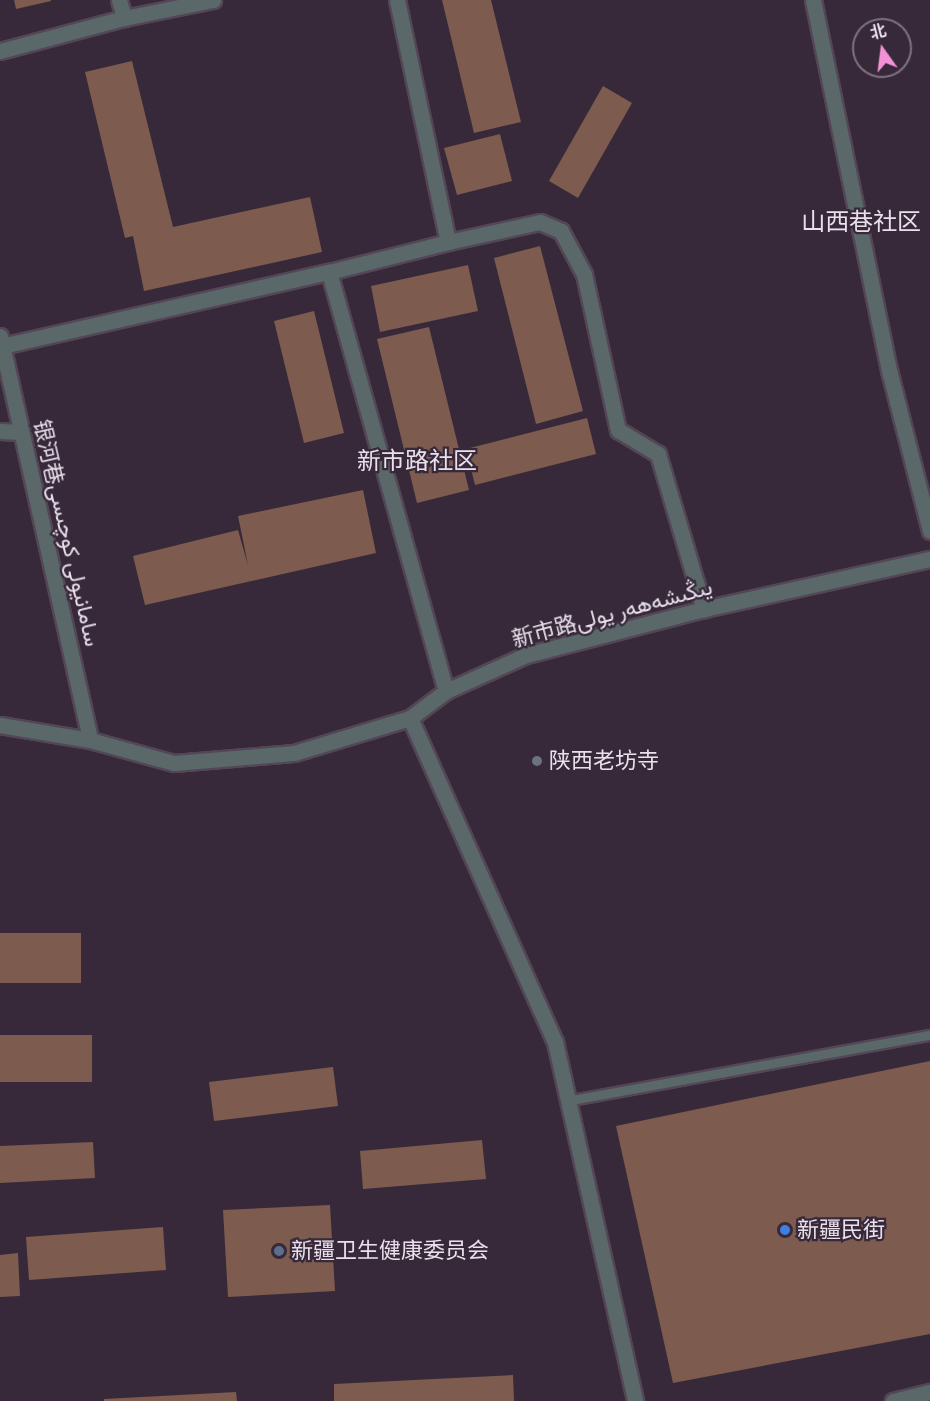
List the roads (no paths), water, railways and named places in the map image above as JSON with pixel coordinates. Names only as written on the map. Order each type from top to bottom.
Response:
[{"type":"street","points":[[119,0],[124,18]]},
{"type":"street","points":[[0,51],[124,18],[213,0]]},
{"type":"street","points":[[397,0],[448,242]]},
{"type":"street","points":[[813,0],[890,374],[930,531]]},
{"type":"street","points":[[1,341],[329,272],[540,222],[561,231],[584,274],[618,430],[658,454],[704,609]]},
{"type":"street","points":[[329,272],[446,691]]},
{"type":"street","name":"银河巷سامانيولى كوچىسى","points":[[1,341],[90,740]]},
{"type":"street","points":[[0,431],[21,432]]},
{"type":"street","name":"新市路يىڭىشەھەر يولى","points":[[0,725],[90,740],[174,763],[294,753],[410,718],[446,691],[526,655],[704,609],[930,559]]},
{"type":"street","points":[[410,718],[555,1042],[571,1100],[635,1401]]},
{"type":"street","points":[[893,1401],[930,1392]]},
{"type":"lane","points":[[571,1100],[930,1035]]},
{"type":"place","name":"陕西老坊寺","points":[[537,761]]},
{"type":"place","name":"新疆民街","points":[[785,1230]]},
{"type":"place","name":"新疆卫生健康委员会","points":[[279,1251]]},
{"type":"district","name":"山西巷社区","points":[[861,223]]},
{"type":"district","name":"新市路社区","points":[[417,462]]}]
